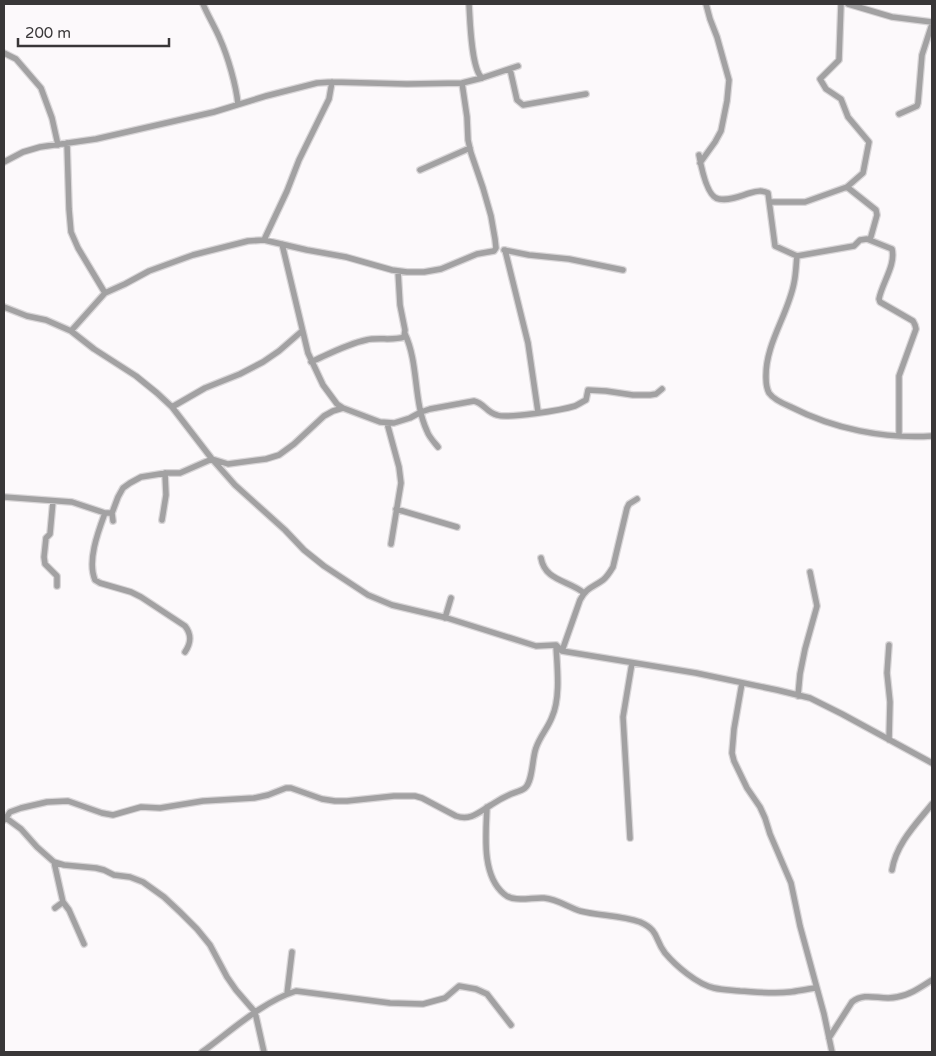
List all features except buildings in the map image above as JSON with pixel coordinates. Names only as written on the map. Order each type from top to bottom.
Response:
[{"type":"street","points":[[203,4],[226,54],[237,92],[238,104]]},
{"type":"street","points":[[469,4],[474,59],[476,70],[482,78]]},
{"type":"street","points":[[700,163],[721,131],[729,80],[718,37],[706,4]]},
{"type":"street","points":[[770,202],[805,202],[847,187],[863,173],[869,142],[848,116],[840,99],[826,89],[820,79],[839,60],[841,4]]},
{"type":"street","points":[[848,4],[862,6],[892,17],[932,23],[922,55],[917,106],[899,114]]},
{"type":"street","points":[[4,53],[16,59],[42,88],[58,144]]},
{"type":"street","points":[[4,162],[23,152],[58,144],[96,139],[214,112],[318,83],[462,83],[518,66]]},
{"type":"street","points":[[510,69],[517,100],[523,106],[586,94]]},
{"type":"street","points":[[264,240],[299,160],[329,99],[332,82]]},
{"type":"street","points":[[71,332],[105,293],[149,271],[194,255],[241,242],[264,240],[346,257],[398,271],[424,272],[440,269],[477,254],[494,251],[496,244],[490,216],[470,148],[462,83]]},
{"type":"street","points":[[67,143],[71,232],[78,248],[105,293]]},
{"type":"street","points":[[420,170],[470,148]]},
{"type":"street","points":[[699,155],[707,186],[712,195],[717,199],[729,200],[758,190],[768,194],[775,246],[797,256],[854,246],[860,240],[870,240],[892,249],[893,255],[890,267],[879,299],[880,302],[913,321],[916,329],[899,376],[899,436]]},
{"type":"street","points":[[847,187],[876,210],[878,214],[870,240]]},
{"type":"street","points":[[282,244],[302,331],[312,362],[331,398],[343,408],[380,422],[394,423],[421,412],[474,401],[479,402],[494,415],[500,416],[577,405],[586,400],[588,390],[650,395],[656,394],[662,389]]},
{"type":"street","points":[[496,244],[505,250],[529,255],[569,259],[623,270]]},
{"type":"street","points":[[505,250],[528,343],[538,412]]},
{"type":"street","points":[[797,256],[794,284],[771,348],[766,368],[769,393],[776,400],[820,421],[842,428],[899,436],[932,436]]},
{"type":"street","points":[[398,271],[398,288],[405,334],[410,346],[421,412],[426,430],[438,447]]},
{"type":"street","points":[[4,307],[27,316],[46,320],[71,332],[136,376],[172,407],[212,459],[235,484],[304,550],[324,566],[368,595],[392,605],[445,618],[536,646],[556,645],[562,650],[673,669],[810,698],[932,763]]},
{"type":"street","points":[[172,407],[205,388],[240,374],[263,362],[302,331]]},
{"type":"street","points":[[312,362],[363,340],[402,338],[405,334]]},
{"type":"street","points":[[185,652],[189,646],[190,638],[189,631],[185,626],[141,597],[95,580],[92,570],[96,540],[108,513],[123,488],[141,477],[180,473],[212,459],[228,464],[266,459],[279,455],[294,444],[324,416],[343,408]]},
{"type":"street","points":[[387,423],[401,483],[391,544]]},
{"type":"street","points":[[162,520],[166,495],[165,474]]},
{"type":"street","points":[[4,497],[72,502],[108,513],[113,521]]},
{"type":"street","points":[[562,650],[584,593],[603,580],[613,567],[627,508],[629,504],[637,499]]},
{"type":"street","points":[[53,501],[50,534],[46,538],[44,558],[45,564],[57,576],[57,586]]},
{"type":"street","points":[[396,509],[456,527]]},
{"type":"street","points":[[541,558],[542,566],[546,572],[572,584],[584,593]]},
{"type":"street","points":[[798,696],[805,648],[816,606],[810,572]]},
{"type":"street","points":[[445,618],[451,598]]},
{"type":"street","points":[[264,1052],[255,1012],[227,977],[206,940],[164,897],[143,882],[130,877],[114,875],[96,868],[64,865],[54,862],[21,829],[4,819],[10,812],[47,802],[68,801],[113,815],[141,807],[160,808],[203,801],[254,798],[286,788],[322,799],[347,802],[394,796],[415,796],[456,816],[468,818],[502,798],[521,791],[527,786],[536,747],[549,724],[556,705],[556,645]]},
{"type":"street","points":[[889,645],[887,673],[890,702],[889,740]]},
{"type":"street","points":[[630,838],[623,717],[632,663]]},
{"type":"street","points":[[742,683],[732,753],[747,788],[765,818],[791,883],[832,1052]]},
{"type":"street","points":[[892,870],[894,859],[905,838],[932,804]]},
{"type":"street","points":[[487,807],[486,851],[488,866],[498,887],[506,896],[514,898],[546,898],[580,910],[639,922],[656,934],[661,947],[678,965],[692,977],[705,985],[715,988],[763,993],[816,988]]},
{"type":"street","points":[[54,862],[63,902],[69,910],[84,944]]},
{"type":"street","points":[[55,908],[63,902]]},
{"type":"street","points":[[287,994],[292,952]]},
{"type":"street","points":[[829,1038],[852,1002],[857,998],[868,996],[896,998],[918,989],[932,980]]},
{"type":"street","points":[[202,1052],[255,1012],[296,991],[390,1003],[422,1004],[445,998],[459,986],[476,989],[487,994],[511,1025]]}]
